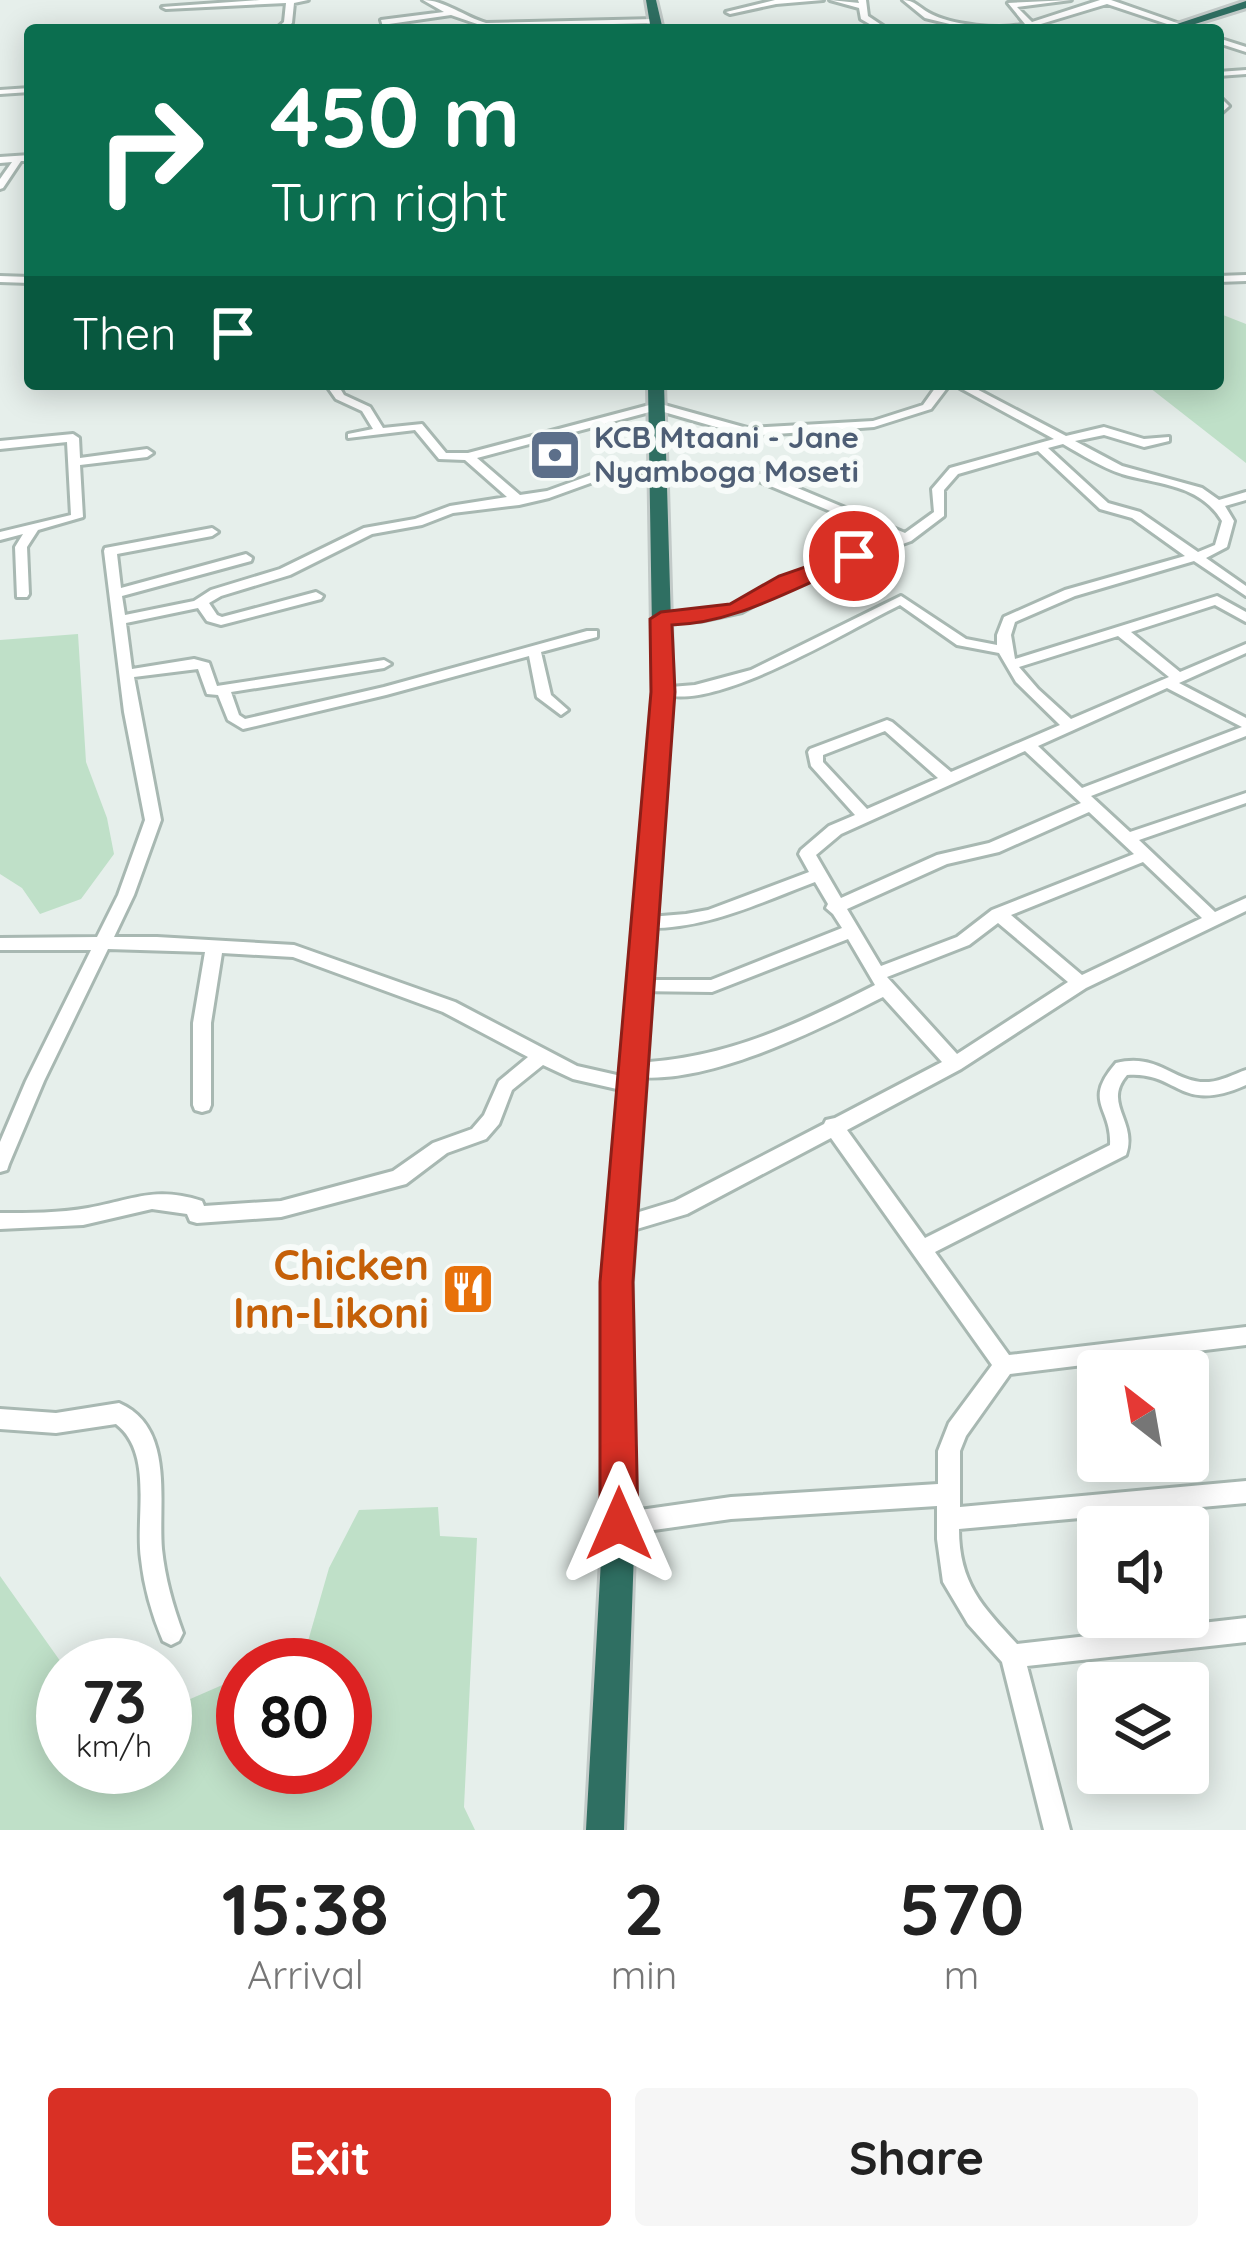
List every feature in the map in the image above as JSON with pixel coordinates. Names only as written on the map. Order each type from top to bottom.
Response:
[{"type":"highway","points":[[1196,24],[1246,4]]},
{"type":"highway","points":[[605,1830],[619,1524],[620,1226],[663,692],[656,395]]},
{"type":"street","points":[[166,7],[304,0]]},
{"type":"street","points":[[427,0],[481,24]]},
{"type":"street","points":[[730,12],[776,2],[819,0]]},
{"type":"street","points":[[834,0],[862,3]]},
{"type":"street","points":[[907,0],[928,16],[953,24]]},
{"type":"street","points":[[1029,24],[1011,5],[1067,0]]},
{"type":"street","points":[[1033,24],[1107,1],[1174,24]]},
{"type":"street","points":[[386,24],[450,13]]},
{"type":"street","points":[[0,160],[24,159]]},
{"type":"street","points":[[0,186],[24,159]]},
{"type":"street","points":[[338,390],[366,409],[380,430]]},
{"type":"street","points":[[352,436],[420,426],[438,453],[468,457],[656,395],[742,432],[799,432],[914,414],[936,400],[941,390]]},
{"type":"street","points":[[970,390],[1102,461],[1183,484],[1217,505],[1228,518],[1217,550],[1021,612],[1004,630],[1007,658]]},
{"type":"street","points":[[661,619],[737,609],[786,581],[906,538],[940,513],[938,489],[950,473],[1104,431],[1144,443],[1165,440]]},
{"type":"street","points":[[0,445],[72,438],[76,518],[0,536]]},
{"type":"street","points":[[1041,448],[1104,506],[1136,515],[1246,592]]},
{"type":"street","points":[[74,462],[147,453]]},
{"type":"street","points":[[468,457],[519,501]]},
{"type":"street","points":[[1064,471],[1102,461]]},
{"type":"street","points":[[121,620],[199,603],[216,593],[285,572],[368,531],[418,522],[450,510],[519,501],[605,474],[659,467]]},
{"type":"street","points":[[760,477],[875,521],[906,538]]},
{"type":"street","points":[[1217,505],[1246,496]]},
{"type":"street","points":[[22,594],[21,547],[34,529]]},
{"type":"street","points":[[0,1164],[126,895],[154,811],[127,674],[110,551],[212,532]]},
{"type":"street","points":[[118,593],[246,558]]},
{"type":"street","points":[[199,603],[207,605],[217,621],[316,596]]},
{"type":"street","points":[[663,692],[694,693],[747,677],[901,600],[956,639],[1007,658],[1070,726]]},
{"type":"street","points":[[1007,658],[1217,600],[1246,618]]},
{"type":"street","points":[[1120,630],[1174,681],[1246,728]]},
{"type":"street","points":[[223,689],[233,717],[243,724],[592,634]]},
{"type":"street","points":[[955,1064],[880,981],[815,876],[807,854],[836,830],[865,816],[1246,648]]},
{"type":"street","points":[[536,652],[544,697],[561,710]]},
{"type":"street","points":[[127,674],[194,663],[204,666],[212,691],[384,664]]},
{"type":"street","points":[[865,816],[816,763],[815,752],[887,725],[949,779]]},
{"type":"street","points":[[834,908],[943,859],[993,848],[1246,728]]},
{"type":"street","points":[[1028,745],[1214,920]]},
{"type":"street","points":[[1129,838],[1246,798]]},
{"type":"street","points":[[0,944],[294,951],[449,1007],[573,1072],[630,1078],[783,1040],[880,981],[963,941],[998,914],[1143,856]]},
{"type":"street","points":[[643,922],[666,925],[693,919],[815,876]]},
{"type":"street","points":[[620,1226],[680,1208],[955,1064],[1080,982],[1246,904]]},
{"type":"street","points":[[998,914],[1080,982]]},
{"type":"street","points":[[638,986],[712,986],[849,932]]},
{"type":"street","points":[[202,1105],[202,1023],[214,948]]},
{"type":"street","points":[[0,1221],[88,1216],[127,1202],[161,1199],[195,1207],[197,1215],[252,1212],[386,1183],[414,1170],[440,1148],[479,1134],[492,1119],[505,1086],[542,1055]]},
{"type":"street","points":[[920,1250],[1119,1150],[1122,1133],[1107,1099],[1122,1068],[1146,1068],[1201,1092],[1224,1089],[1246,1077]]},
{"type":"street","points":[[833,1125],[1004,1365]]},
{"type":"street","points":[[1057,1830],[1012,1656],[976,1616],[955,1582],[946,1472],[957,1430],[1004,1365],[1246,1336]]},
{"type":"street","points":[[0,1419],[56,1423],[119,1413],[133,1421],[152,1484],[147,1506],[151,1551],[171,1633]]},
{"type":"street","points":[[947,1520],[1246,1492]]},
{"type":"street","points":[[619,1524],[731,1508],[950,1494]]},
{"type":"street","points":[[1012,1656],[1246,1630]]},
{"type":"green space","points":[[1224,315],[1246,324],[1246,463],[1153,390],[1224,390]]},
{"type":"green space","points":[[78,634],[86,762],[107,818],[114,854],[81,899],[40,914],[22,888],[0,874],[0,640]]},
{"type":"green space","points":[[438,1507],[440,1536],[477,1538],[464,1807],[475,1830],[0,1830],[0,1576],[44,1638],[36,1638],[36,1794],[192,1794],[192,1698],[216,1688],[216,1794],[372,1794],[372,1638],[309,1638],[329,1568],[359,1510]]},
{"type":"place","name":"KCB Mtaani - Jane Nyamboga Moseti","points":[[555,455]]},
{"type":"place","name":"Chicken Inn-Likoni","points":[[468,1289]]},
{"type":"route","points":[[619,1524],[617,1282],[663,692],[661,619],[737,609],[786,581],[854,556]]}]
